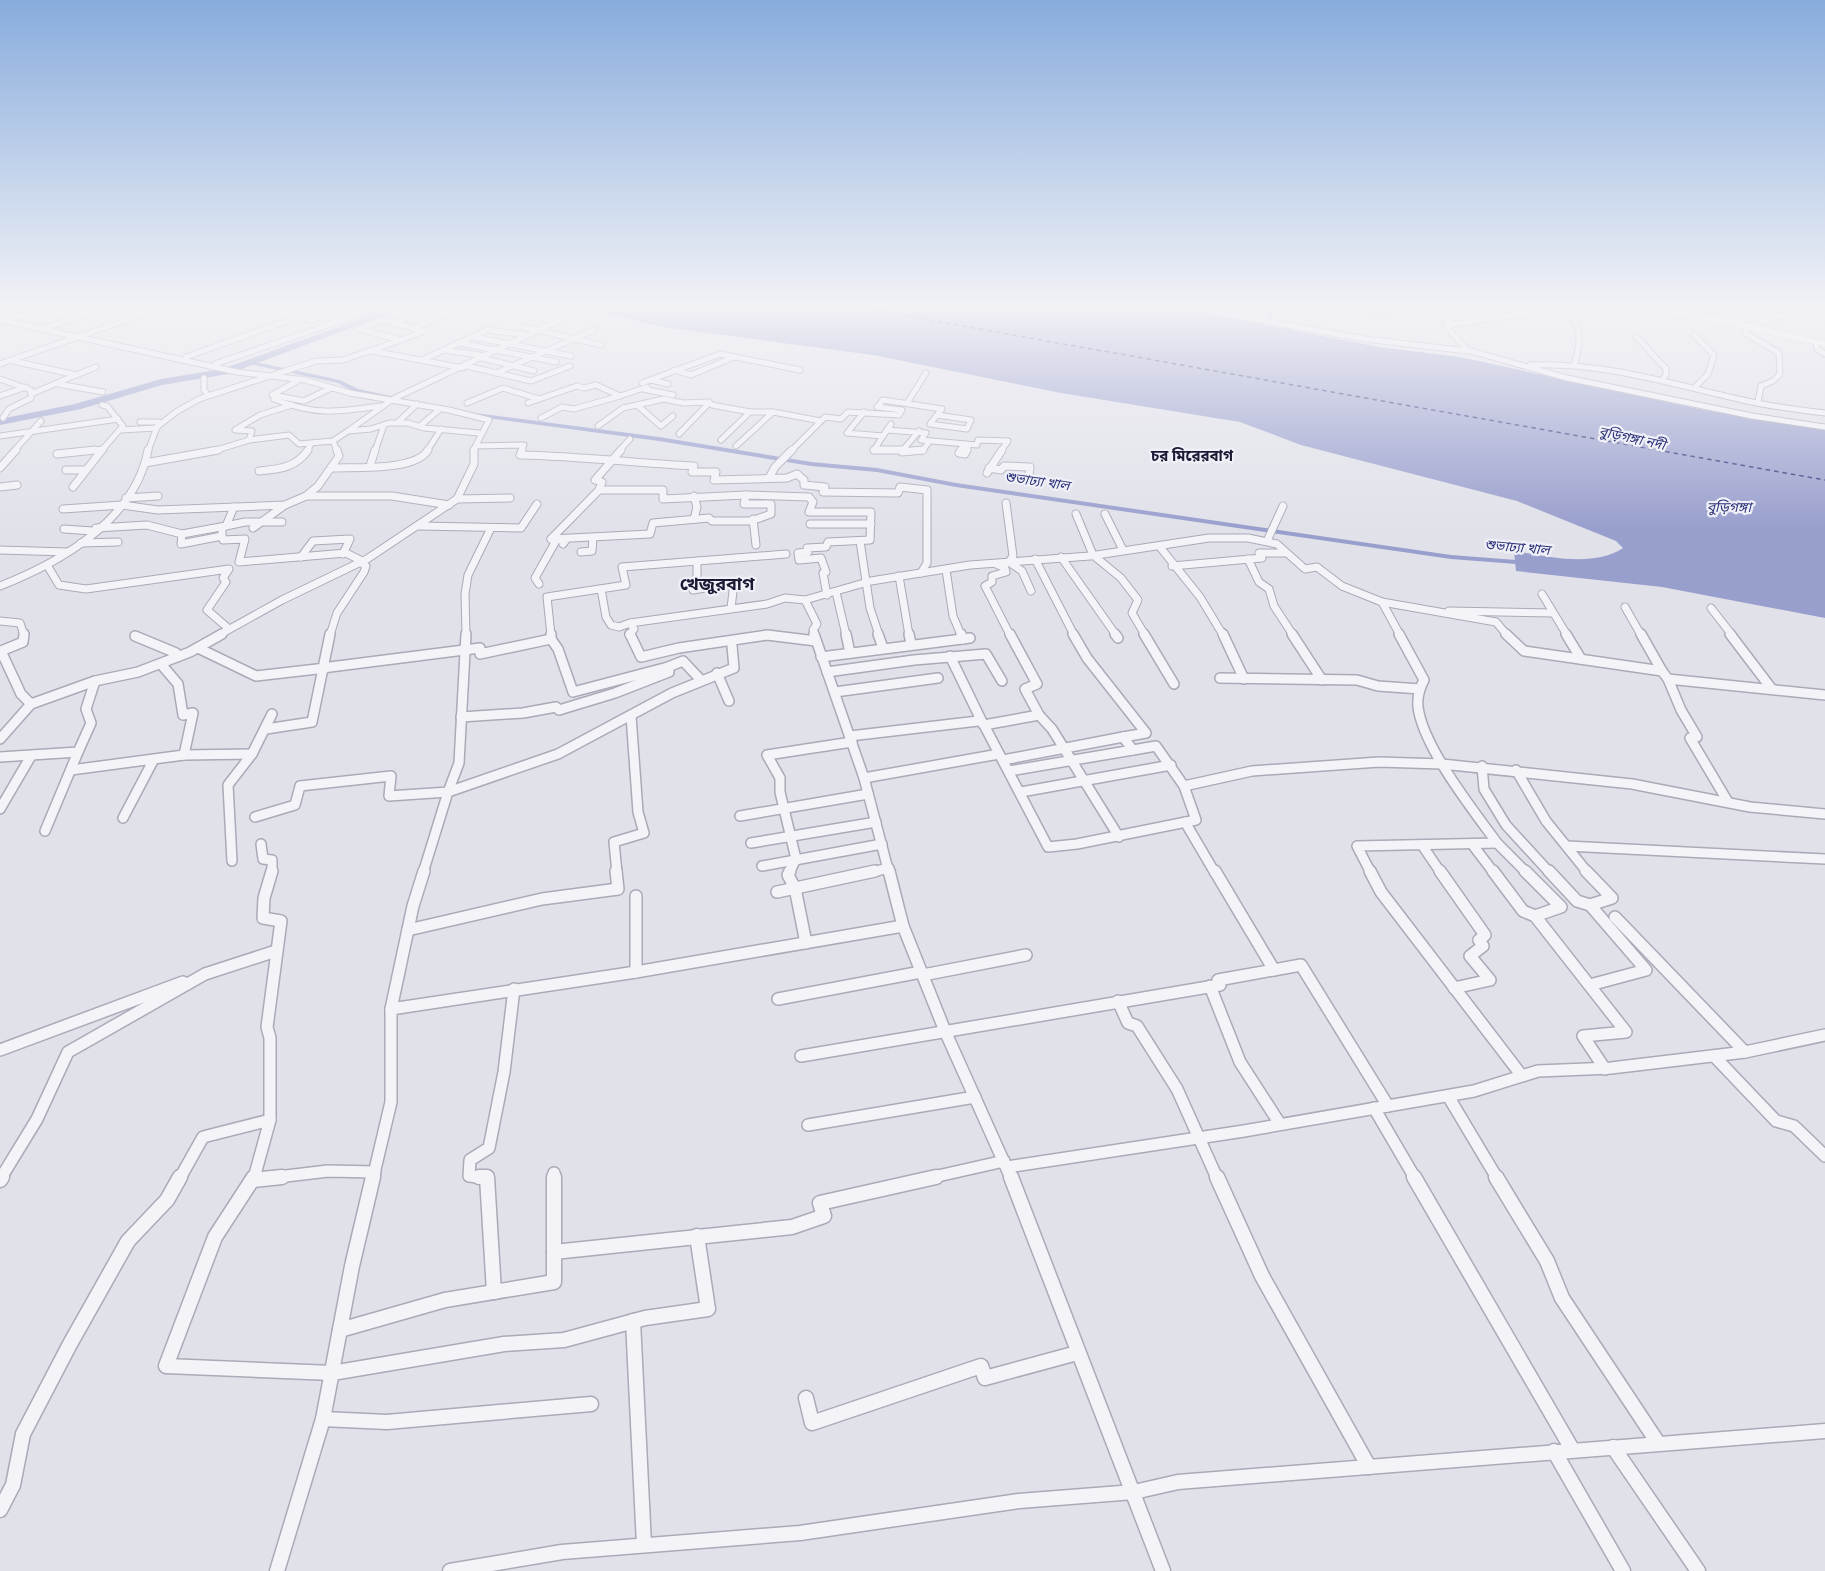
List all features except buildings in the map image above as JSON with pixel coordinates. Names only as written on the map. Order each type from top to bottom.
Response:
[{"type":"street","points":[[3,418],[9,409],[31,398],[31,390],[8,381]]},
{"type":"street","points":[[31,394],[62,381]]},
{"type":"street","points":[[204,381],[204,390],[208,395]]},
{"type":"street","points":[[0,586],[47,565],[81,543],[117,512],[139,481],[150,436],[162,422],[185,406],[208,395],[256,381]]},
{"type":"street","points":[[297,381],[272,395],[304,401],[331,388]]},
{"type":"street","points":[[0,739],[31,704],[95,681],[161,664],[198,648],[228,629],[361,561],[419,526],[457,499],[474,464],[472,458],[479,434],[489,420],[477,420],[393,399],[355,394],[316,381]]},
{"type":"street","points":[[145,463],[210,452],[249,440],[289,435],[299,444],[333,441],[380,406],[434,381]]},
{"type":"street","points":[[541,418],[562,407],[574,410],[643,389],[650,386],[642,383],[647,381]]},
{"type":"street","points":[[657,381],[668,384]]},
{"type":"street","points":[[907,403],[921,381]]},
{"type":"street","points":[[1584,381],[1752,416],[1825,427]]},
{"type":"street","points":[[1669,381],[1758,402],[1825,413]]},
{"type":"street","points":[[1696,386],[1701,381]]},
{"type":"street","points":[[1758,402],[1761,386],[1772,381]]},
{"type":"street","points":[[56,384],[103,392]]},
{"type":"street","points":[[528,403],[577,386],[584,388],[596,385],[620,396],[648,397],[641,399],[643,404],[673,395],[643,389]]},
{"type":"street","points":[[0,396],[26,387]]},
{"type":"street","points":[[467,403],[503,388],[539,399]]},
{"type":"street","points":[[279,397],[274,399],[328,413],[380,406]]},
{"type":"street","points":[[598,426],[616,412],[664,399],[821,420]]},
{"type":"street","points":[[769,478],[789,453],[825,417],[841,419],[848,412],[899,415],[902,410],[877,406],[883,400],[907,403],[939,413]]},
{"type":"street","points":[[397,423],[417,404]]},
{"type":"street","points":[[679,434],[709,404]]},
{"type":"street","points":[[73,487],[123,426],[102,405]]},
{"type":"street","points":[[249,440],[252,431],[235,430],[236,428],[260,415],[292,405]]},
{"type":"street","points":[[637,405],[661,426],[673,416]]},
{"type":"street","points":[[920,408],[971,420],[970,425],[967,429],[930,424],[939,413]]},
{"type":"street","points":[[420,426],[440,409]]},
{"type":"street","points":[[721,440],[750,412]]},
{"type":"street","points":[[736,446],[773,412]]},
{"type":"street","points":[[864,412],[847,433],[919,431],[926,433],[921,440],[969,445],[977,445],[978,440],[987,439],[1008,441],[988,471],[1001,470],[1004,466],[1030,468],[1029,476]]},
{"type":"street","points":[[0,436],[118,419]]},
{"type":"street","points":[[0,468],[41,421]]},
{"type":"street","points":[[140,422],[162,422]]},
{"type":"street","points":[[348,431],[397,423],[479,434]]},
{"type":"street","points":[[370,466],[386,424]]},
{"type":"street","points":[[891,424],[874,450],[906,450]]},
{"type":"street","points":[[120,430],[157,428]]},
{"type":"street","points":[[332,468],[416,461],[424,457],[441,429]]},
{"type":"street","points":[[919,431],[906,450],[902,452],[922,451],[930,441]]},
{"type":"street","points":[[539,584],[535,578],[557,541],[599,490],[602,482],[595,480],[630,438]]},
{"type":"street","points":[[306,496],[332,468],[339,456],[333,441]]},
{"type":"street","points":[[259,471],[289,466],[302,461],[311,444]]},
{"type":"street","points":[[476,446],[524,445],[520,455],[579,456],[611,461],[694,466],[692,472],[716,472],[714,480],[787,478],[797,474],[804,480],[804,485],[825,487],[823,492],[898,493],[900,487],[927,490],[927,562],[921,573]]},
{"type":"street","points":[[965,454],[970,454],[969,445]]},
{"type":"street","points":[[57,454],[104,449]]},
{"type":"street","points":[[66,470],[86,470]]},
{"type":"street","points":[[0,487],[17,486]]},
{"type":"street","points":[[599,490],[663,490],[663,499],[694,496],[809,496],[813,502],[809,512],[871,512],[870,540],[828,542],[826,547],[807,548],[808,552],[798,553],[800,560],[821,558],[826,572],[823,573],[827,595]]},
{"type":"street","points":[[253,528],[285,505],[306,496],[392,495],[449,505]]},
{"type":"street","points":[[557,541],[650,534],[653,522],[768,518],[772,510],[771,504],[744,504],[746,495]]},
{"type":"street","points":[[63,509],[158,496]]},
{"type":"street","points":[[694,496],[697,507],[694,519]]},
{"type":"street","points":[[457,499],[510,498]]},
{"type":"street","points":[[124,502],[158,510],[285,505]]},
{"type":"street","points":[[1006,503],[1013,556],[1009,562]]},
{"type":"street","points":[[419,526],[521,528],[537,504]]},
{"type":"street","points":[[234,507],[222,536],[223,540],[244,539],[239,562],[344,554],[361,561],[366,566],[338,614],[312,722],[266,729]]},
{"type":"street","points":[[1267,539],[1282,508]]},
{"type":"street","points":[[1076,514],[1093,555],[1121,578],[1138,600],[1132,613],[1174,684]]},
{"type":"street","points":[[1105,514],[1123,550]]},
{"type":"street","points":[[753,519],[756,545]]},
{"type":"street","points":[[64,529],[95,530],[147,525],[182,534],[262,521],[282,522]]},
{"type":"street","points":[[810,524],[871,524]]},
{"type":"street","points":[[277,1571],[323,1419],[352,1266],[391,1102],[391,1009],[426,860],[459,763],[466,649],[465,594],[468,575],[491,528]]},
{"type":"street","points":[[182,534],[180,544],[222,536]]},
{"type":"street","points":[[301,557],[311,538],[350,540],[344,554]]},
{"type":"street","points":[[582,552],[592,551],[593,538]]},
{"type":"street","points":[[601,589],[606,617],[611,625],[618,627],[630,623],[767,604],[785,598],[805,600],[867,582],[898,576],[994,563],[1160,547],[1209,538],[1267,539],[1276,544],[1284,553],[1298,560],[1305,569],[1317,567],[1332,581],[1383,602],[1496,622],[1521,650],[1665,675],[1825,695]]},
{"type":"street","points":[[860,540],[870,608],[883,648]]},
{"type":"street","points":[[81,543],[118,542]]},
{"type":"street","points":[[1160,547],[1172,566],[1200,597],[1225,638],[1244,679]]},
{"type":"street","points":[[0,550],[67,552]]},
{"type":"street","points":[[1172,566],[1199,561],[1262,558],[1259,553],[1284,553]]},
{"type":"street","points":[[700,679],[683,661],[573,692],[558,649],[551,639],[547,597],[626,585],[622,567],[786,554]]},
{"type":"street","points":[[1061,557],[1118,638]]},
{"type":"street","points":[[864,778],[1063,749],[1146,733],[1087,658],[1051,594],[1035,559]]},
{"type":"street","points":[[1248,559],[1259,582],[1269,589],[1274,606],[1322,680]]},
{"type":"street","points":[[697,561],[699,575],[697,583],[690,584],[693,590],[734,583],[731,608]]},
{"type":"street","points":[[1009,562],[1022,571],[1031,591]]},
{"type":"street","points":[[994,563],[1005,568],[1006,572],[992,576],[992,582],[985,586],[997,605],[1020,657],[1037,684],[1025,689],[1039,715],[1049,723],[1063,749],[1097,796],[1119,837]]},
{"type":"street","points":[[47,565],[59,585],[86,589],[229,569],[223,578],[226,582],[207,610],[228,629]]},
{"type":"street","points":[[820,657],[966,638],[953,616],[946,570]]},
{"type":"street","points":[[898,576],[911,644]]},
{"type":"street","points":[[836,592],[850,653]]},
{"type":"street","points":[[1542,594],[1581,659]]},
{"type":"street","points":[[805,600],[817,624],[813,630],[820,657],[835,692],[864,778],[903,926],[945,1031],[1005,1164],[1163,1571]]},
{"type":"street","points":[[1383,602],[1424,680],[1417,694],[1419,714],[1442,764],[1497,843],[1561,907],[1535,916]]},
{"type":"street","points":[[1625,607],[1665,675],[1681,710],[1697,737],[1690,738],[1728,802]]},
{"type":"street","points":[[1711,608],[1771,688]]},
{"type":"street","points":[[1429,611],[1553,613]]},
{"type":"street","points":[[0,621],[20,623],[24,631],[23,642],[1,649],[2,659],[21,694],[31,704]]},
{"type":"street","points":[[630,623],[634,629],[629,635],[641,657],[679,648],[767,635],[816,642]]},
{"type":"street","points":[[135,636],[142,641],[163,646],[176,653],[177,657]]},
{"type":"street","points":[[198,648],[255,676],[466,649],[480,648],[480,654],[551,639]]},
{"type":"street","points":[[255,817],[295,805],[300,786],[391,776],[389,796],[448,792],[550,757],[700,679],[734,668],[732,646]]},
{"type":"street","points":[[827,672],[950,656],[986,654],[1002,681]]},
{"type":"street","points":[[950,656],[981,723],[1021,792],[1048,847],[1119,837],[1196,820],[1184,786],[1156,746],[1009,771]]},
{"type":"street","points":[[161,664],[178,684],[183,715],[194,713],[184,755]]},
{"type":"street","points":[[461,717],[523,713],[556,707],[559,710],[602,699],[646,682],[669,672],[668,667]]},
{"type":"street","points":[[717,673],[729,701]]},
{"type":"street","points":[[835,692],[938,678]]},
{"type":"street","points":[[1220,678],[1357,681],[1378,686],[1420,689]]},
{"type":"street","points":[[45,831],[91,723],[89,712],[86,709],[95,681]]},
{"type":"street","points":[[232,861],[228,785],[252,754],[272,714]]},
{"type":"street","points":[[806,943],[795,888],[788,875],[796,859],[784,808],[780,778],[767,755],[851,739],[1039,715]]},
{"type":"street","points":[[408,930],[542,899],[618,889],[614,842],[644,833],[638,812],[631,716]]},
{"type":"street","points":[[1123,737],[1133,750]]},
{"type":"street","points":[[0,757],[78,752]]},
{"type":"street","points":[[71,770],[210,752],[252,754]]},
{"type":"street","points":[[0,809],[31,756]]},
{"type":"street","points":[[123,818],[129,802],[139,790],[153,761]]},
{"type":"street","points":[[1184,786],[1252,771],[1379,762],[1442,764],[1482,766],[1642,785],[1728,802],[1825,814]]},
{"type":"street","points":[[1021,792],[1171,765]]},
{"type":"street","points":[[1482,766],[1484,789],[1506,825],[1578,901],[1590,905],[1646,970],[1590,985]]},
{"type":"street","points":[[1516,770],[1529,799],[1587,873],[1612,898],[1590,905]]},
{"type":"street","points":[[740,816],[868,794]]},
{"type":"street","points":[[751,843],[876,822]]},
{"type":"street","points":[[1185,822],[1274,970]]},
{"type":"street","points":[[1497,843],[1357,846],[1381,892],[1522,1077]]},
{"type":"street","points":[[261,844],[263,859],[272,860],[273,869],[271,885],[265,895],[263,918],[281,921],[267,1027],[270,1038],[270,1120],[253,1180],[215,1237],[166,1366],[190,1369],[332,1372],[504,1344],[564,1340],[633,1321],[708,1309],[697,1236]]},
{"type":"street","points":[[762,866],[882,844]]},
{"type":"street","points":[[1422,844],[1485,934],[1479,940],[1483,946],[1470,956],[1490,980],[1454,988]]},
{"type":"street","points":[[1472,844],[1523,911],[1535,916],[1626,1032],[1583,1036],[1605,1068]]},
{"type":"street","points":[[1567,846],[1825,859]]},
{"type":"street","points":[[777,892],[888,868]]},
{"type":"street","points":[[636,896],[636,972]]},
{"type":"street","points":[[1615,917],[1745,1052]]},
{"type":"street","points":[[391,1009],[636,972],[903,926]]},
{"type":"street","points":[[0,1050],[205,974],[276,951]]},
{"type":"street","points":[[778,999],[1026,955]]},
{"type":"street","points":[[801,1056],[897,1042],[945,1031],[1118,1000],[1210,987],[1220,985],[1218,980],[1301,965],[1572,1449]]},
{"type":"street","points":[[0,1180],[37,1119],[68,1052],[149,1008],[205,974]]},
{"type":"street","points":[[1210,987],[1240,1062],[1280,1124]]},
{"type":"street","points":[[494,1292],[487,1177],[469,1176],[470,1160],[489,1148],[504,1072],[514,989]]},
{"type":"street","points":[[1118,1000],[1128,1023],[1137,1026],[1177,1089],[1262,1276],[1369,1467]]},
{"type":"street","points":[[554,1252],[792,1227],[824,1215],[820,1203],[1005,1164],[1198,1137],[1448,1096],[1474,1091],[1538,1071],[1605,1068],[1714,1056],[1745,1052],[1825,1035]]},
{"type":"street","points":[[1714,1056],[1776,1121],[1794,1126],[1825,1156]]},
{"type":"street","points":[[1448,1096],[1547,1261],[1562,1298],[1658,1443]]},
{"type":"street","points":[[808,1125],[975,1097]]},
{"type":"street","points":[[0,1510],[13,1485],[23,1434],[128,1241],[167,1200],[203,1137],[270,1120]]},
{"type":"street","points":[[253,1180],[328,1171],[375,1172]]},
{"type":"street","points":[[340,1330],[445,1300],[554,1282],[554,1173]]},
{"type":"street","points":[[633,1321],[644,1545]]},
{"type":"street","points":[[806,1398],[812,1423],[981,1366],[985,1378],[1077,1353]]},
{"type":"street","points":[[323,1419],[387,1422],[591,1404]]},
{"type":"street","points":[[450,1571],[562,1552],[801,1533],[1018,1501],[1134,1492],[1178,1482],[1572,1449],[1825,1431]]},
{"type":"street","points":[[1613,1447],[1698,1571]]},
{"type":"street","points":[[1554,1451],[1623,1571]]},
{"type":"water","name":"বুড়িগঙ্গা","points":[[1003,381],[1572,381],[1704,410],[1825,430],[1825,618],[1662,587],[1516,571],[1514,551],[1555,558],[1584,559],[1598,558],[1623,548],[1616,541],[1517,501],[1301,445],[1240,422]]},
{"type":"waterway","points":[[0,422],[77,407],[165,381]]},
{"type":"waterway","name":"শুভাঢ্যা খাল","points":[[337,381],[356,391],[425,404]]},
{"type":"waterway","name":"শুভাঢ্যা খাল","points":[[475,415],[659,439],[811,464],[877,470],[956,485],[1451,557],[1529,563]]},
{"type":"ferry route","points":[[1272,381],[1825,480]]},
{"type":"district","name":"চর মিরেরবাগ","points":[[1192,456]]},
{"type":"district","name":"খেজুরবাগ","points":[[717,584]]},
{"type":"water label","name":"বুড়িগঙ্গা নদী","points":[[1632,438]]}]
